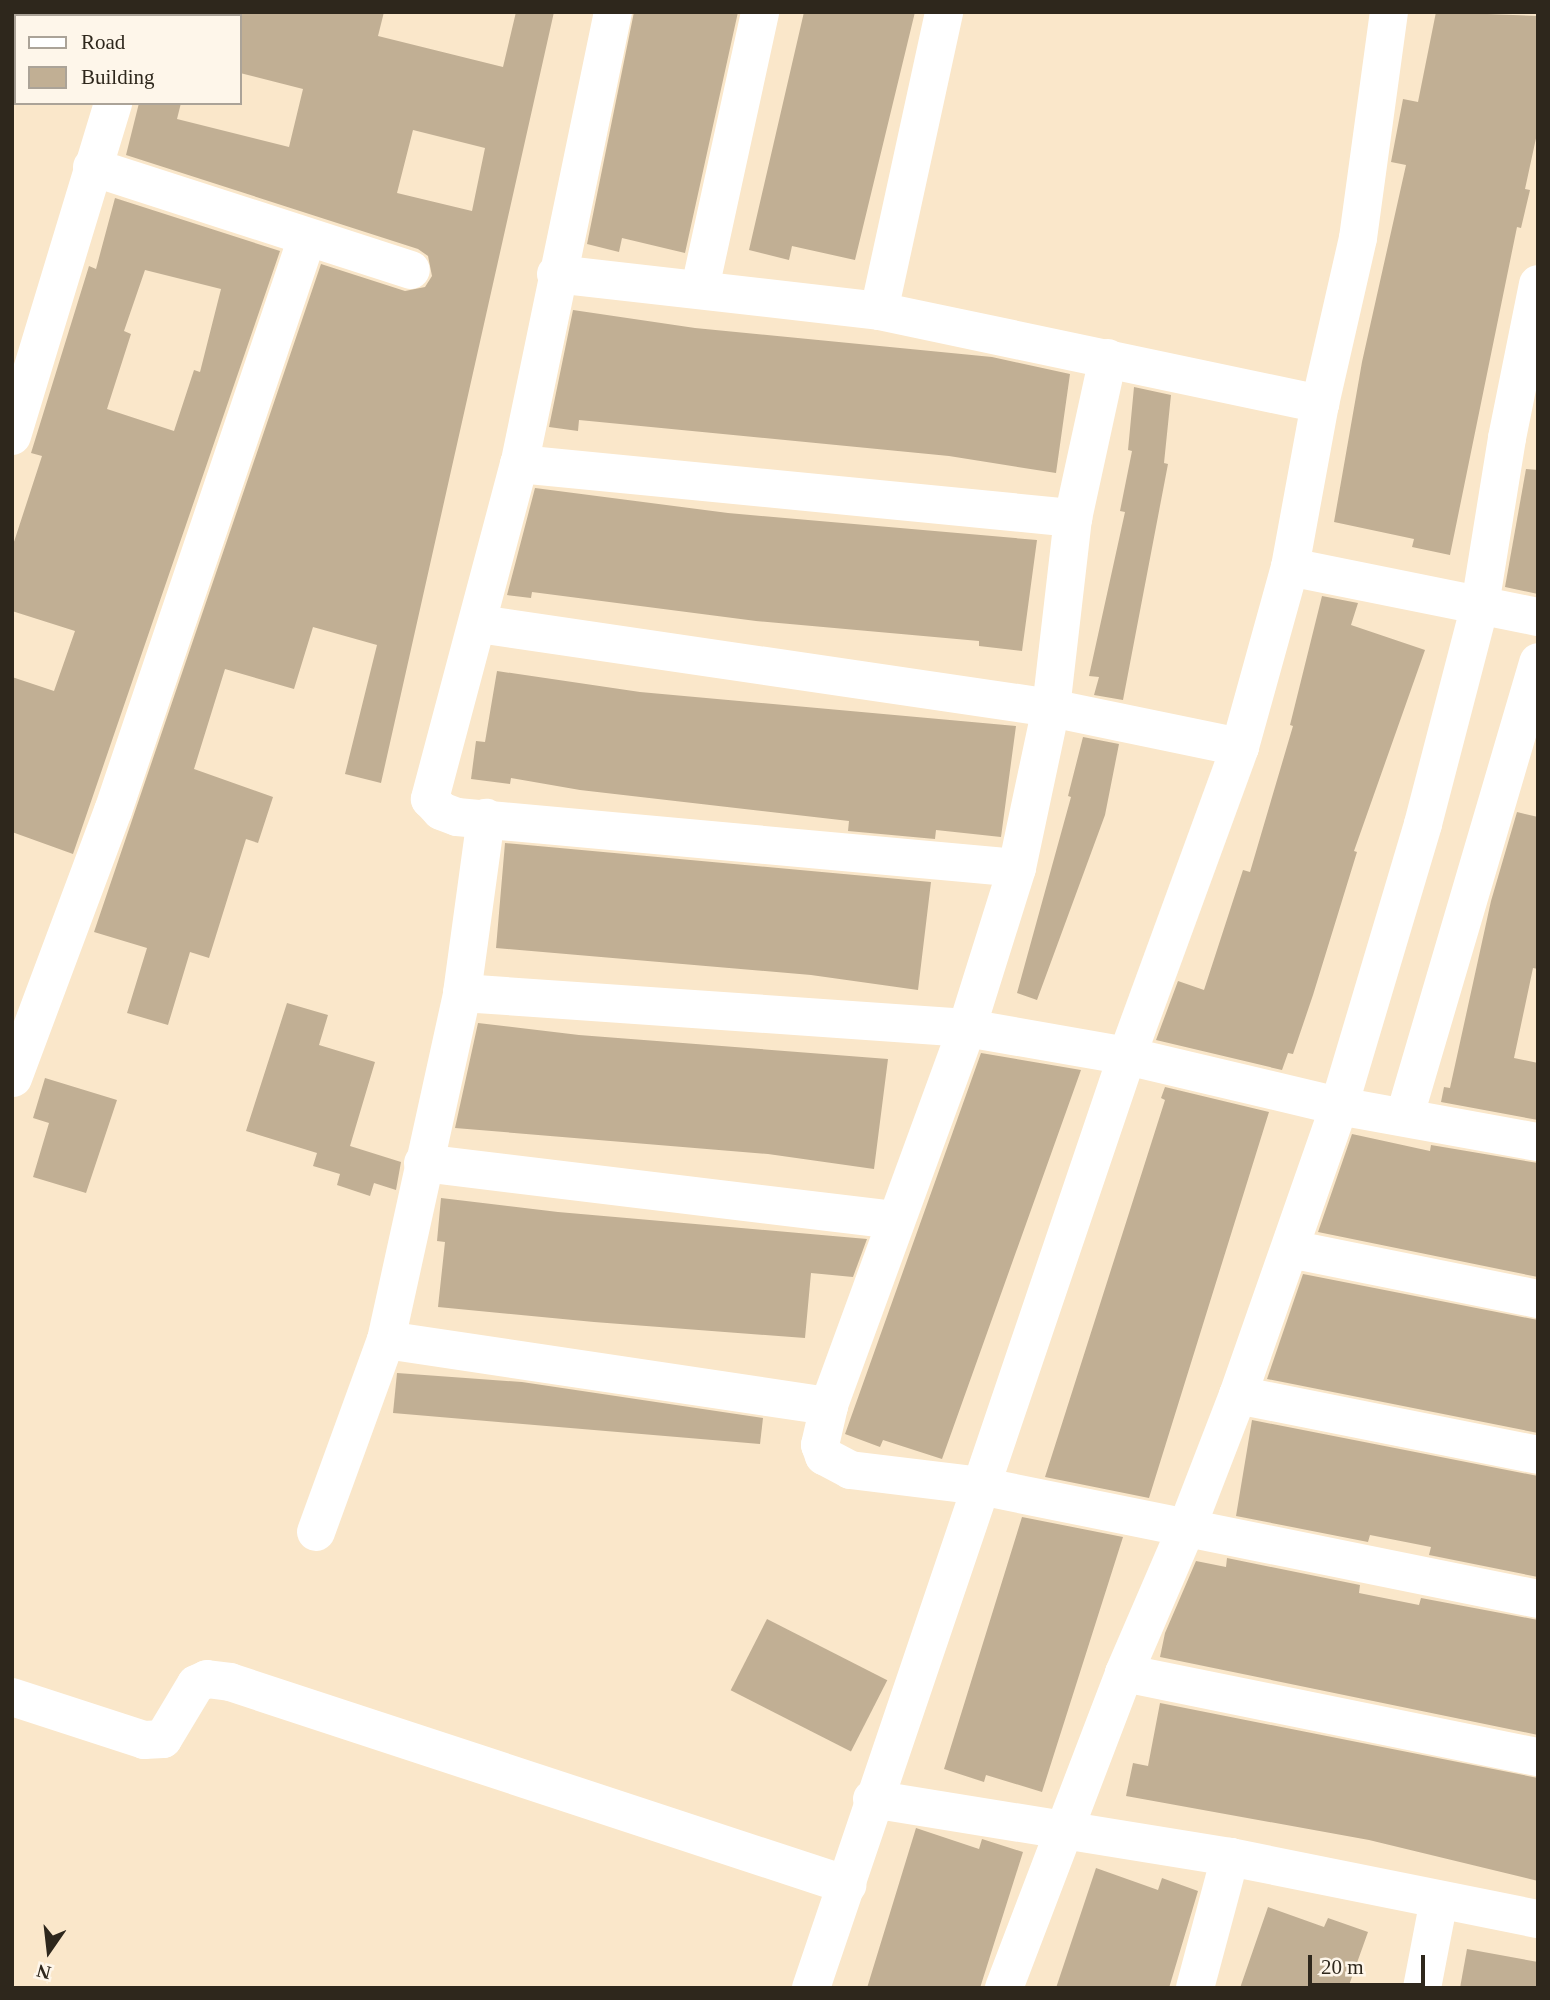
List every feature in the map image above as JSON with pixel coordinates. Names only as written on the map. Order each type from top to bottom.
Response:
[{"type":"street","points":[[613,12],[556,274],[519,464],[479,624],[430,799],[441,811],[486,818],[1017,868]]},
{"type":"street","points":[[700,288],[760,12]]},
{"type":"street","points":[[879,312],[944,12]]},
{"type":"street","points":[[811,1988],[872,1799],[1127,1056],[1240,747],[1290,567],[1320,404],[1358,238],[1378,17]]},
{"type":"street","points":[[12,436],[112,105]]},
{"type":"street","points":[[92,167],[411,270]]},
{"type":"street","points":[[12,1087],[13,1078],[113,811],[307,238]]},
{"type":"street","points":[[556,274],[700,288],[879,312],[1320,404]]},
{"type":"street","points":[[1004,1988],[1124,1673],[1187,1527],[1238,1395],[1339,1106],[1423,824],[1522,441],[1538,284]]},
{"type":"street","points":[[1108,358],[1073,518],[1051,708],[1017,868],[967,1028],[829,1406],[820,1445],[824,1455],[850,1470],[980,1486],[1538,1599]]},
{"type":"street","points":[[519,464],[1073,518]]},
{"type":"street","points":[[1290,567],[1538,617]]},
{"type":"street","points":[[479,624],[1051,708],[1240,747]]},
{"type":"street","points":[[1405,1115],[1535,680]]},
{"type":"street","points":[[316,1532],[386,1339],[461,993],[486,818]]},
{"type":"street","points":[[461,993],[967,1028],[1127,1056],[1339,1106],[1405,1115],[1538,1142]]},
{"type":"street","points":[[423,1163],[896,1220]]},
{"type":"street","points":[[1290,1249],[1538,1299]]},
{"type":"street","points":[[386,1339],[829,1406]]},
{"type":"street","points":[[1238,1395],[1538,1455]]},
{"type":"street","points":[[1124,1673],[1538,1757]]},
{"type":"street","points":[[12,1697],[144,1740],[163,1739],[196,1684],[207,1679],[229,1682],[846,1885]]},
{"type":"street","points":[[872,1799],[1065,1827],[1230,1857],[1538,1920]]},
{"type":"street","points":[[1195,1988],[1230,1857]]},
{"type":"street","points":[[1423,1988],[1438,1900]]},
{"type":"building","points":[[240,12],[384,12],[378,36],[503,67],[516,12],[554,12],[381,783],[345,774],[377,645],[313,627],[294,689],[225,669],[194,769],[273,797],[258,843],[246,839],[209,958],[190,952],[168,1025],[127,1013],[147,948],[94,932],[321,264],[405,291],[425,287],[432,276],[428,256],[418,249],[126,155],[138,105],[180,105],[177,119],[289,147],[303,89],[242,74]],"holes":[[[413,130],[485,148],[472,211],[397,193]]]},
{"type":"building","points":[[634,12],[738,12],[685,253],[622,238],[619,252],[587,244]]},
{"type":"building","points":[[804,12],[915,12],[855,260],[792,246],[789,260],[749,250]]},
{"type":"building","points":[[1436,12],[1538,16],[1538,129],[1525,189],[1530,190],[1521,228],[1517,227],[1450,555],[1412,547],[1414,539],[1334,522],[1362,362],[1406,165],[1391,162],[1403,99],[1418,102]]},
{"type":"building","points":[[115,198],[280,251],[73,854],[12,832],[12,677],[54,691],[75,631],[12,611],[12,548],[42,456],[31,453],[89,266],[96,269]],"holes":[[[145,270],[221,289],[200,372],[194,370],[174,431],[107,409],[131,334],[124,331]]]},
{"type":"building","points":[[573,310],[695,328],[992,357],[1070,374],[1056,473],[949,456],[579,420],[578,431],[549,427]]},
{"type":"building","points":[[1134,387],[1171,395],[1164,463],[1168,464],[1123,700],[1094,695],[1099,677],[1089,676],[1125,512],[1120,511],[1132,451],[1128,450]]},
{"type":"building","points":[[1526,469],[1538,470],[1538,594],[1505,587]]},
{"type":"building","points":[[535,488],[728,513],[1037,540],[1022,651],[979,646],[979,641],[756,621],[532,592],[531,598],[507,595]]},
{"type":"building","points":[[1322,596],[1358,603],[1351,625],[1425,650],[1354,851],[1357,852],[1293,1054],[1288,1053],[1282,1070],[1156,1040],[1178,981],[1204,990],[1243,870],[1250,872],[1293,726],[1290,725]]},
{"type":"building","points":[[497,671],[640,692],[1016,726],[1001,837],[936,830],[935,839],[848,831],[849,821],[580,790],[511,778],[510,784],[471,779],[476,741],[485,742]]},
{"type":"building","points":[[1083,737],[1119,744],[1105,815],[1037,1000],[1017,993],[1071,797],[1068,796]]},
{"type":"building","points":[[1517,812],[1538,817],[1538,969],[1533,968],[1514,1058],[1538,1063],[1538,1120],[1441,1102],[1444,1087],[1450,1088],[1491,901]]},
{"type":"building","points":[[505,843],[931,882],[918,990],[811,975],[496,948]]},
{"type":"building","points":[[287,1003],[328,1015],[319,1045],[375,1062],[350,1146],[401,1162],[396,1190],[374,1183],[370,1196],[337,1185],[340,1174],[313,1166],[317,1153],[246,1131]]},
{"type":"building","points":[[478,1023],[579,1035],[888,1059],[874,1169],[768,1154],[455,1128]]},
{"type":"building","points":[[981,1053],[1081,1070],[942,1459],[883,1440],[880,1447],[845,1434]]},
{"type":"building","points":[[45,1078],[117,1100],[86,1193],[33,1177],[49,1123],[33,1118]]},
{"type":"building","points":[[1165,1087],[1269,1112],[1149,1498],[1045,1477],[1165,1100],[1161,1098]]},
{"type":"building","points":[[1352,1134],[1430,1151],[1431,1145],[1538,1163],[1538,1277],[1318,1232]]},
{"type":"building","points":[[441,1198],[558,1212],[867,1239],[853,1277],[811,1273],[805,1338],[438,1307],[445,1242],[437,1241]]},
{"type":"building","points":[[1303,1274],[1538,1320],[1538,1433],[1267,1379]]},
{"type":"building","points":[[397,1373],[522,1382],[763,1418],[760,1444],[393,1413]]},
{"type":"building","points":[[1252,1420],[1538,1476],[1538,1577],[1429,1555],[1431,1547],[1370,1535],[1368,1542],[1236,1516]]},
{"type":"building","points":[[1022,1517],[1123,1537],[1042,1792],[986,1775],[984,1782],[944,1769]]},
{"type":"building","points":[[1227,1558],[1360,1585],[1359,1593],[1419,1605],[1421,1598],[1538,1620],[1538,1735],[1160,1657],[1165,1633],[1196,1561],[1226,1567]]},
{"type":"building","points":[[767,1619],[887,1680],[851,1752],[731,1690]]},
{"type":"building","points":[[1160,1703],[1538,1778],[1538,1881],[1369,1840],[1126,1796],[1133,1763],[1148,1766]]},
{"type":"building","points":[[916,1828],[979,1849],[982,1839],[1023,1852],[980,1988],[867,1988]]},
{"type":"building","points":[[1096,1868],[1158,1890],[1162,1878],[1198,1891],[1169,1988],[1056,1988]]},
{"type":"building","points":[[1268,1907],[1324,1927],[1328,1918],[1368,1932],[1348,1988],[1240,1988]]},
{"type":"building","points":[[1467,1949],[1538,1962],[1538,1988],[1460,1988]]}]
